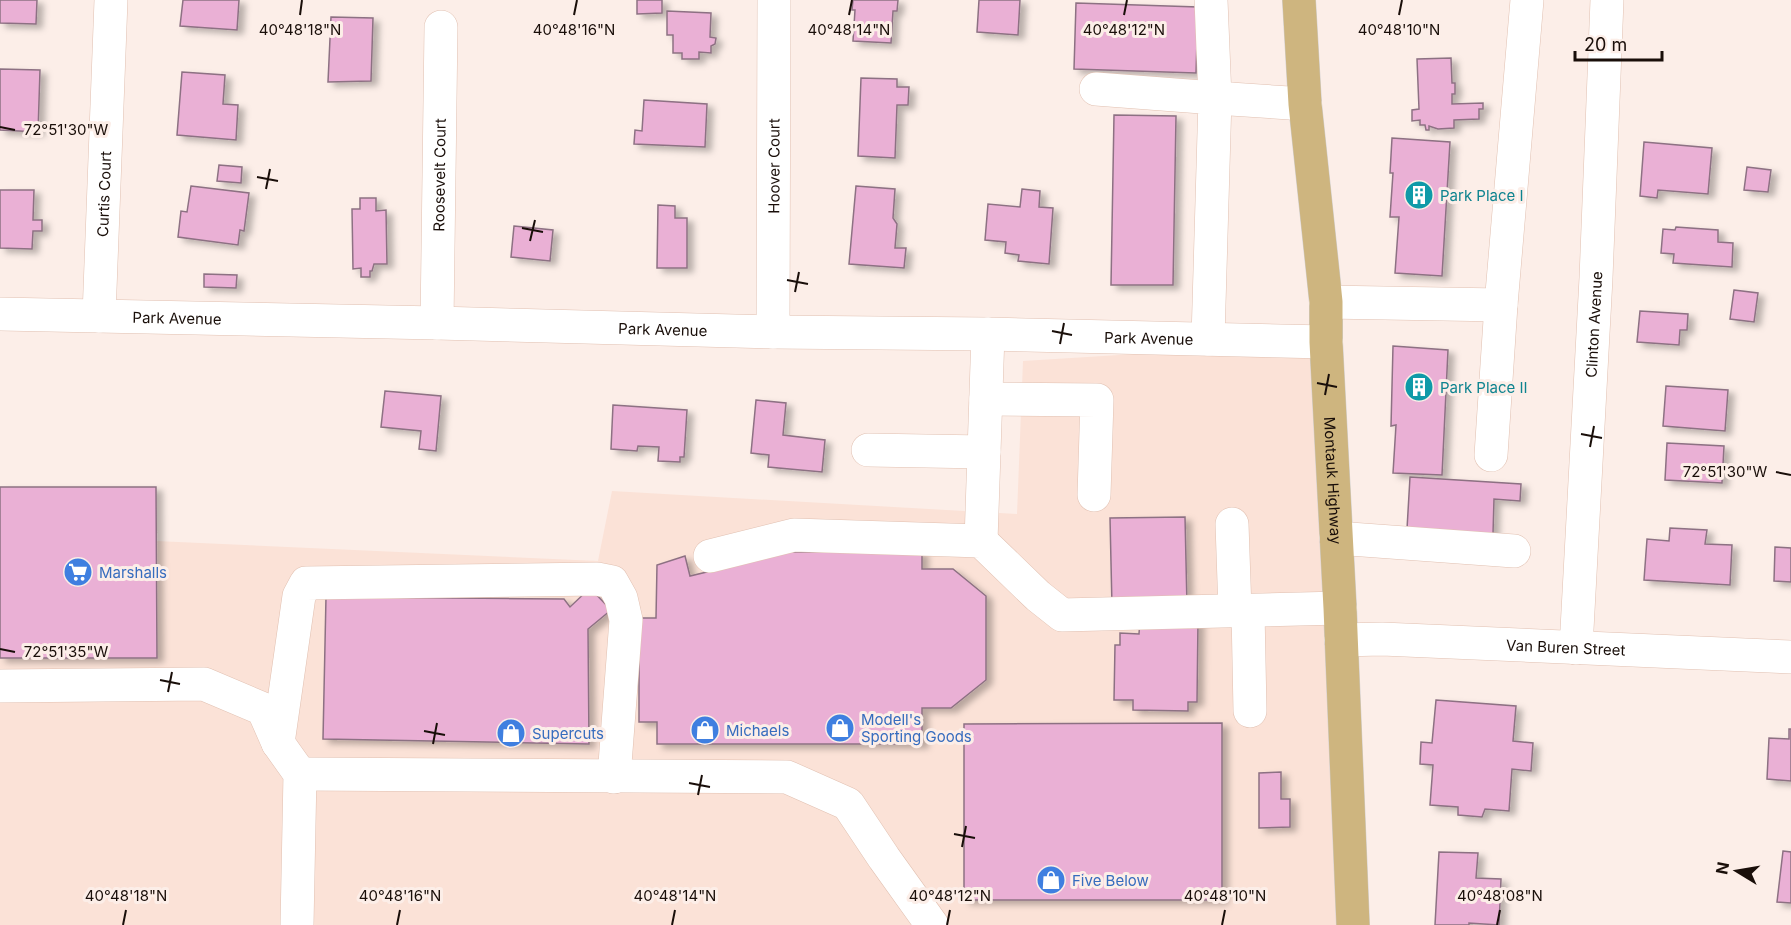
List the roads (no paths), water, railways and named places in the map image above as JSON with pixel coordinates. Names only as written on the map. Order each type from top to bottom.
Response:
[{"type":"main road","name":"Montauk Highway","points":[[1299,0],[1305,104],[1326,302],[1353,925]]},
{"type":"street","name":"Curtis Court","points":[[99,316],[111,0]]},
{"type":"street","name":"Hoover Court","points":[[773,332],[774,0]]},
{"type":"street","points":[[1208,339],[1215,98],[1211,0]]},
{"type":"street","points":[[1491,455],[1527,0]]},
{"type":"street","name":"Clinton Avenue","points":[[1576,648],[1596,278],[1607,0]]},
{"type":"street","name":"Roosevelt Court","points":[[437,322],[441,27]]},
{"type":"street","points":[[1096,89],[1305,104]]},
{"type":"street","points":[[1326,302],[1502,305]]},
{"type":"street","name":"Park Avenue","points":[[0,314],[1326,342]]},
{"type":"street","points":[[710,556],[794,535],[981,541],[988,334]]},
{"type":"street","points":[[986,399],[1097,400],[1094,495]]},
{"type":"street","points":[[868,450],[984,452]]},
{"type":"street","points":[[1232,524],[1250,711]]},
{"type":"street","points":[[1336,538],[1514,551]]},
{"type":"street","name":"Van Buren Street","points":[[981,541],[1038,596],[1062,615],[1242,611],[1340,624],[1382,639],[1791,657]]},
{"type":"street","points":[[278,743],[299,597],[306,583],[597,579],[612,582],[621,598],[626,620],[614,777]]},
{"type":"street","points":[[0,686],[204,684],[263,709],[278,743],[300,774],[297,925]]},
{"type":"street","points":[[300,774],[786,777],[848,804],[932,925]]},
{"type":"place","name":"Park Place I","points":[[1419,195]]},
{"type":"place","name":"Park Place II","points":[[1419,387]]},
{"type":"place","name":"Marshalls","points":[[78,572]]},
{"type":"place","name":"Modell's Sporting Goods","points":[[840,728]]},
{"type":"place","name":"Michaels","points":[[705,730]]},
{"type":"place","name":"Supercuts","points":[[511,733]]},
{"type":"place","name":"Five Below","points":[[1051,880]]}]
